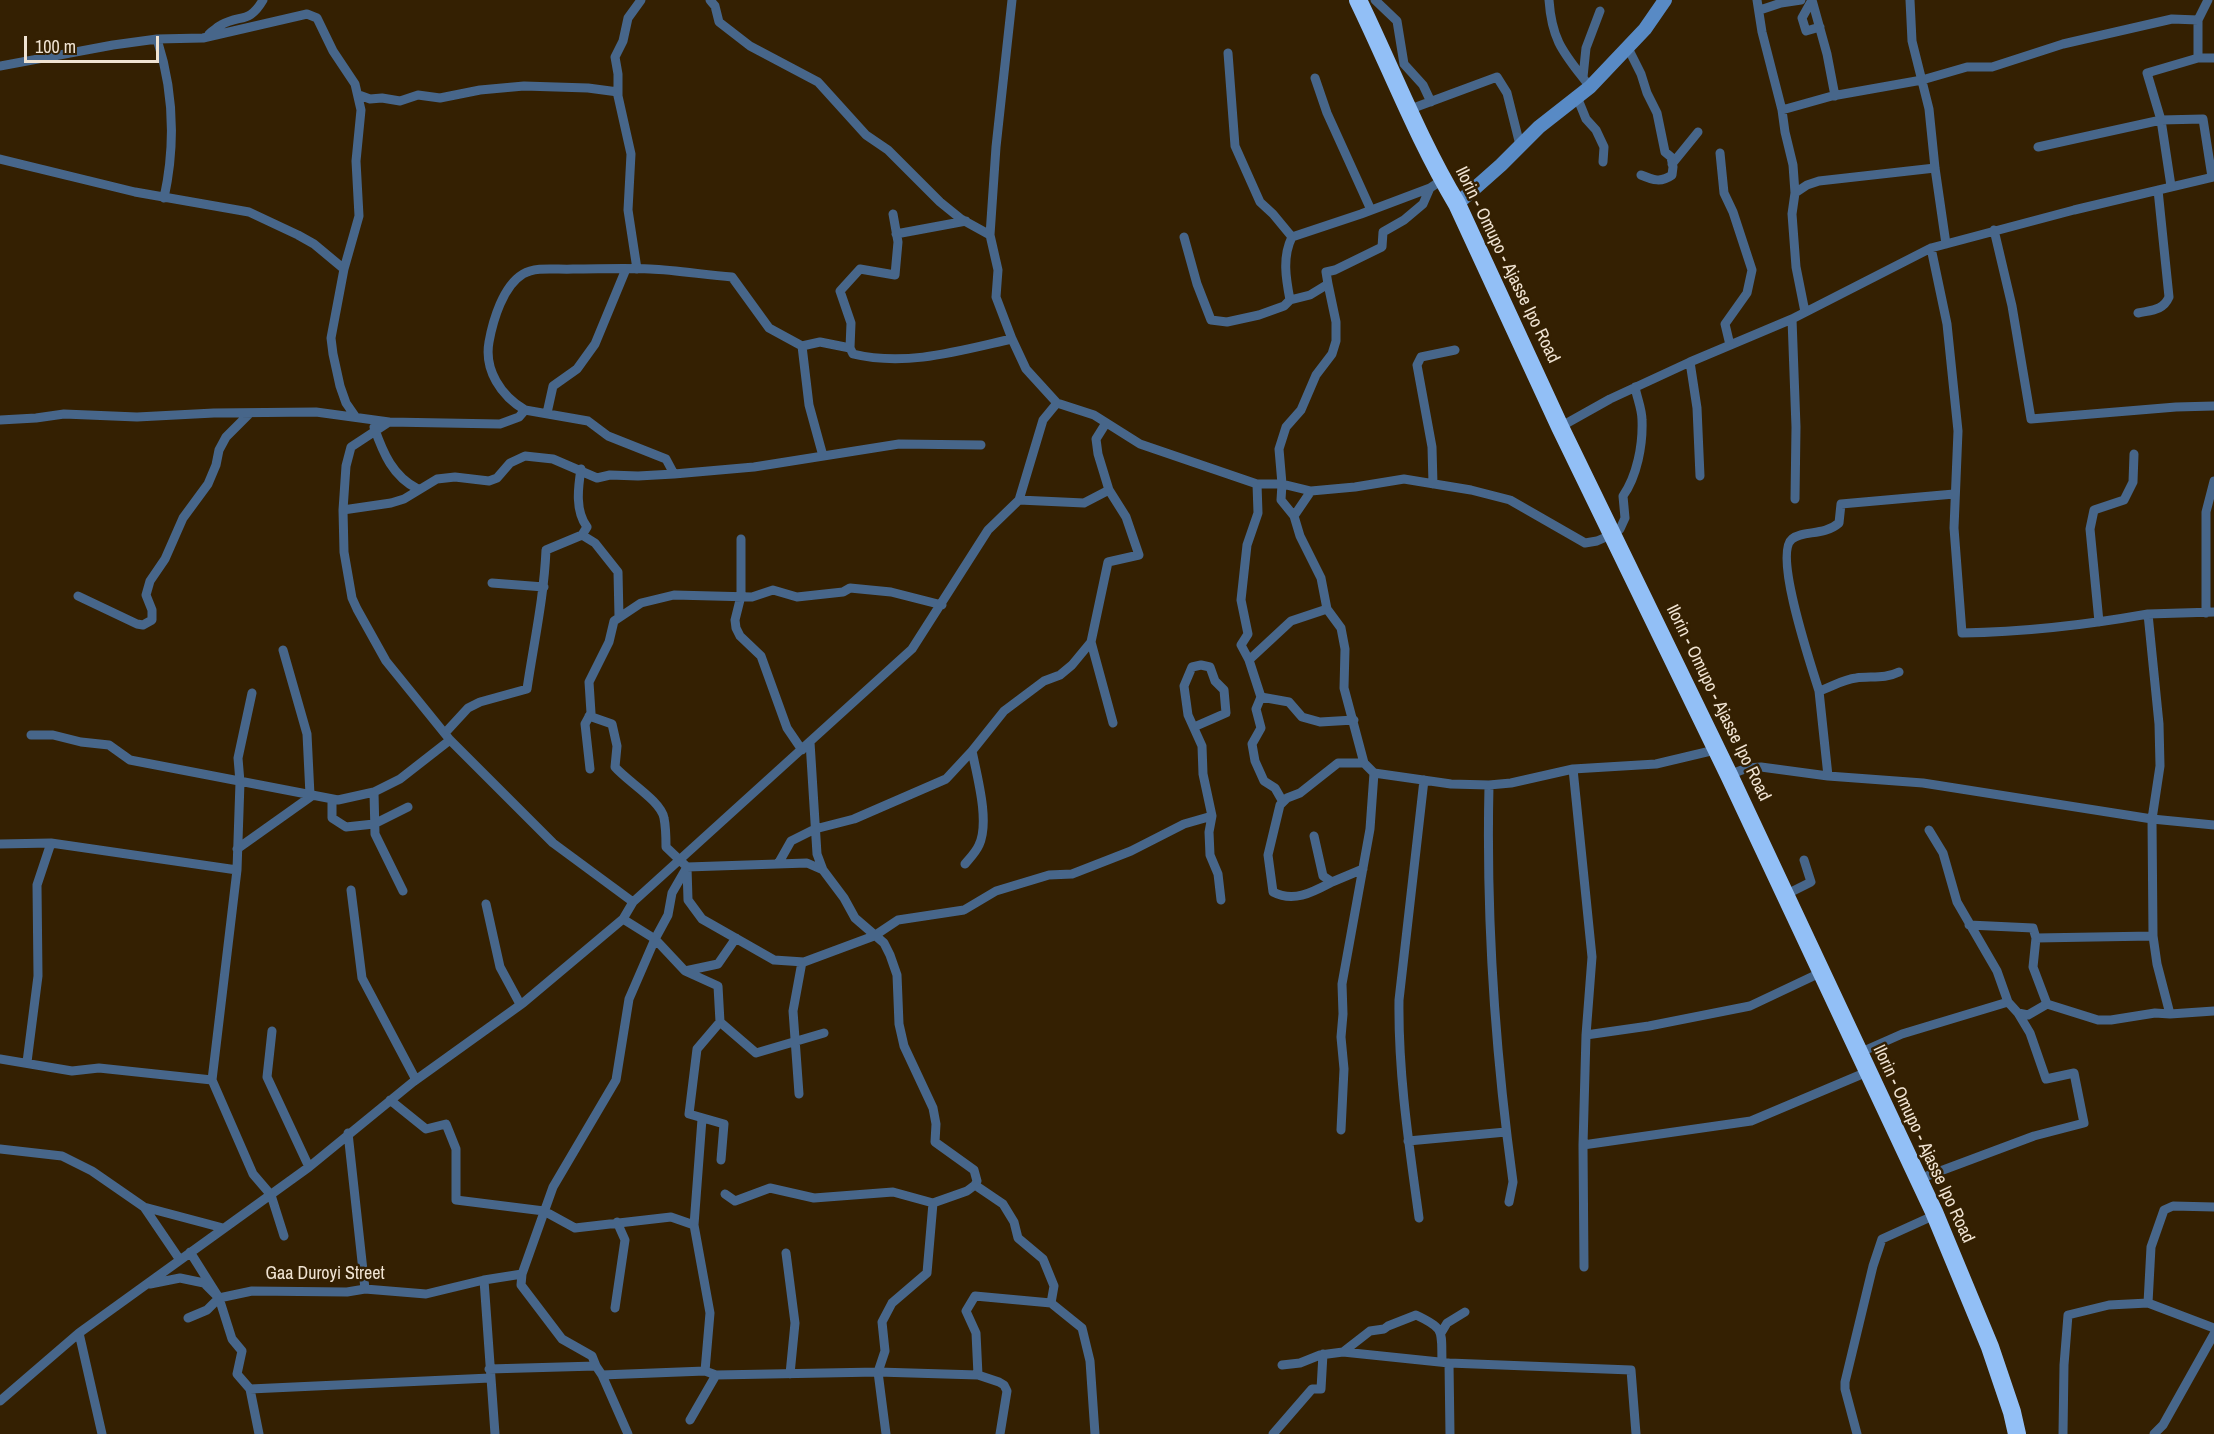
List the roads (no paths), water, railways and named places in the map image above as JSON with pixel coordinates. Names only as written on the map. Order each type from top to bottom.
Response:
[{"type":"highway","name":"Ilorin - Omupo - Ajasse Ipo Road","points":[[1358,0],[1385,55],[1436,184],[1456,204],[1560,427],[1729,775],[1935,1215],[1990,1347],[2017,1434]]},
{"type":"street","points":[[203,38],[223,24],[246,18],[257,11],[263,0]]},
{"type":"street","points":[[636,269],[628,210],[631,154],[618,92],[615,57],[623,41],[628,18],[641,0]]},
{"type":"street","points":[[710,0],[715,6],[719,22],[750,46],[818,82],[866,135],[888,150],[929,192],[966,221],[990,235]]},
{"type":"street","points":[[1012,0],[996,147],[990,235],[998,270],[996,297],[1026,369],[1057,403],[1094,415],[1140,444],[1257,484],[1282,484],[1311,491],[1404,479],[1433,484],[1510,500],[1585,543],[1613,534],[1624,523],[1623,496],[1632,483],[1638,459],[1642,419],[1635,387]]},
{"type":"street","points":[[1375,0],[1397,21],[1404,64],[1423,85],[1431,102]]},
{"type":"street","points":[[1550,0],[1555,38],[1587,82]]},
{"type":"street","points":[[1456,204],[1539,127],[1577,97],[1587,82],[1628,48],[1661,9],[1665,0]]},
{"type":"street","points":[[1757,0],[1792,165],[1795,193],[1792,214],[1796,267],[1805,312]]},
{"type":"street","points":[[1760,10],[1781,3],[1801,0]]},
{"type":"street","points":[[1812,0],[1802,18],[1806,31],[1820,27]]},
{"type":"street","points":[[1812,0],[1835,96]]},
{"type":"street","points":[[1910,0],[1912,40],[1929,109],[1946,243]]},
{"type":"street","points":[[2198,58],[2198,20],[2208,0]]},
{"type":"street","points":[[1587,82],[1586,48],[1592,26],[1600,11]]},
{"type":"street","points":[[0,66],[113,45],[157,39],[203,38],[307,14],[316,18],[333,51],[355,84],[359,95],[361,118],[356,161],[359,216],[344,269],[331,338],[340,386],[346,403],[355,416]]},
{"type":"street","points":[[1782,110],[1835,96],[1922,80],[1967,67],[1992,67],[2063,44],[2172,19],[2198,20]]},
{"type":"street","points":[[157,39],[167,69],[173,114],[169,177],[164,198]]},
{"type":"street","points":[[1628,48],[1656,113],[1665,152],[1671,157],[1672,164],[1672,175],[1665,180],[1654,181],[1641,175]]},
{"type":"street","points":[[1228,53],[1235,146],[1260,202],[1274,214],[1292,237]]},
{"type":"street","points":[[2171,186],[2160,120],[2147,73],[2198,58],[2214,58]]},
{"type":"street","points":[[1408,110],[1497,77],[1507,93],[1520,146]]},
{"type":"street","points":[[1315,78],[1327,113],[1371,210]]},
{"type":"street","points":[[359,95],[370,99],[400,101],[418,95],[440,98],[480,90],[524,87],[588,88],[618,92]]},
{"type":"street","points":[[1577,97],[1586,119],[1596,130],[1604,147],[1603,162]]},
{"type":"street","points":[[1560,427],[1635,387],[1792,319],[1931,248],[1994,230],[2213,177],[2203,119],[2160,120],[2038,147]]},
{"type":"street","points":[[1672,164],[1698,132]]},
{"type":"street","points":[[1720,153],[1724,193],[1733,212],[1752,270],[1747,292],[1725,324],[1730,345]]},
{"type":"street","points":[[0,159],[164,198],[249,212],[314,244],[344,269]]},
{"type":"street","points":[[1795,193],[1807,184],[1819,181],[1935,168]]},
{"type":"street","points":[[1292,237],[1371,210],[1436,184]]},
{"type":"street","points":[[1436,184],[1423,204],[1383,232],[1382,247],[1335,270],[1326,272],[1336,322],[1336,340],[1332,354],[1316,375],[1301,410],[1286,427],[1279,449],[1281,500],[1294,516],[1300,536],[1321,578],[1327,609],[1341,628],[1344,639],[1344,688],[1364,763],[1374,773],[1451,784],[1489,785],[1511,783],[1573,769],[1656,764],[1715,750]]},
{"type":"street","points":[[2138,313],[2160,308],[2166,304],[2169,297],[2158,190]]},
{"type":"street","points":[[893,214],[898,242],[895,275],[860,269],[840,291],[851,323],[850,348],[853,354],[868,358],[908,360],[1012,339]]},
{"type":"street","points":[[896,234],[966,221]]},
{"type":"street","points":[[1994,230],[2012,306],[2031,419],[2214,406]]},
{"type":"street","points":[[1184,237],[1197,284],[1211,320],[1227,322],[1243,319],[1284,306],[1290,300],[1310,295],[1328,284]]},
{"type":"street","points":[[1290,300],[1285,275],[1288,248],[1292,237]]},
{"type":"street","points":[[1931,248],[1947,324],[1958,431],[1954,528],[1962,633],[1999,632],[2099,622],[2148,614],[2210,612],[2206,518],[2214,481]]},
{"type":"street","points":[[547,413],[554,386],[577,369],[595,344],[626,269]]},
{"type":"street","points":[[674,474],[666,459],[608,436],[588,421],[525,410],[512,400],[494,379],[488,351],[498,311],[510,286],[523,274],[536,271],[636,269],[732,278],[769,328],[802,346],[820,342],[850,348]]},
{"type":"street","points":[[1792,319],[1796,499]]},
{"type":"street","points":[[802,346],[805,383],[823,456]]},
{"type":"street","points":[[1433,484],[1430,436],[1417,365],[1421,357],[1455,350]]},
{"type":"street","points":[[1690,362],[1697,416],[1700,476]]},
{"type":"street","points":[[0,1401],[79,1333],[309,1167],[390,1100],[520,1004],[623,919],[633,902],[683,864],[810,742],[912,649],[988,530],[1019,500],[1043,420],[1057,403]]},
{"type":"street","points":[[0,420],[64,414],[137,417],[316,412],[389,422],[500,424],[519,417],[525,410]]},
{"type":"street","points":[[78,596],[137,624],[143,625],[152,620],[152,610],[146,595],[150,581],[165,559],[183,518],[208,484],[219,450],[226,437],[250,413]]},
{"type":"street","points":[[371,419],[385,455],[399,477],[418,489]]},
{"type":"street","points":[[389,422],[351,447],[346,466],[343,510],[344,552],[352,598],[357,609],[386,661],[447,737],[553,843],[633,902]]},
{"type":"street","points":[[1106,423],[1096,439],[1108,490],[1126,517],[1139,555],[1108,562],[1091,642],[1113,723]]},
{"type":"street","points":[[343,510],[404,499],[437,479],[455,477],[489,481],[496,478],[510,463],[525,456],[553,459],[582,469],[597,478],[610,475],[638,477],[754,467],[899,444],[981,445]]},
{"type":"street","points":[[2099,622],[2091,519],[2094,510],[2124,500],[2133,482],[2134,454]]},
{"type":"street","points":[[31,735],[52,735],[81,742],[109,745],[130,760],[338,800],[374,792],[400,779],[447,737],[468,708],[480,702],[527,689],[544,587],[546,550],[582,535],[586,527],[579,511],[578,485],[582,469]]},
{"type":"street","points":[[1257,484],[1258,513],[1247,545],[1241,600],[1248,634],[1241,645],[1249,660],[1261,697],[1256,709],[1261,728],[1252,744],[1255,761],[1264,782],[1275,788],[1283,802]]},
{"type":"street","points":[[1019,500],[1084,503],[1108,490]]},
{"type":"street","points":[[1294,516],[1311,491]]},
{"type":"street","points":[[1828,776],[1819,691],[1801,636],[1788,577],[1785,553],[1787,544],[1796,537],[1833,528],[1839,523],[1841,504],[1954,494]]},
{"type":"street","points":[[582,535],[595,543],[618,572],[619,617]]},
{"type":"street","points":[[741,539],[741,596],[735,620],[736,628],[740,636],[761,656],[787,728],[802,750]]},
{"type":"street","points":[[492,584],[544,587]]},
{"type":"street","points":[[590,769],[585,724],[591,713],[589,682],[609,642],[614,621],[641,603],[674,595],[752,597],[773,590],[797,597],[843,592],[850,588],[891,592],[942,605]]},
{"type":"street","points":[[1249,660],[1291,621],[1327,609]]},
{"type":"street","points":[[2148,614],[2159,724],[2160,766],[2152,819],[2154,936],[2157,964],[2170,1014]]},
{"type":"street","points":[[778,864],[791,841],[815,829],[854,819],[946,779],[1004,711],[1044,681],[1060,675],[1072,665],[1091,642]]},
{"type":"street","points":[[283,650],[307,734],[312,795]]},
{"type":"street","points":[[1194,727],[1226,713],[1224,690],[1215,681],[1210,667],[1201,665],[1192,667],[1184,686],[1188,715],[1202,746],[1203,774],[1212,816],[1209,832],[1210,855],[1218,874],[1221,900]]},
{"type":"street","points":[[1819,691],[1851,678],[1884,677],[1899,672]]},
{"type":"street","points":[[252,693],[238,758],[240,782],[237,870],[212,1080],[253,1174],[271,1195],[284,1236]]},
{"type":"street","points":[[1261,697],[1289,702],[1302,717],[1320,722],[1354,720]]},
{"type":"street","points":[[589,716],[612,724],[617,746],[615,767],[626,779],[654,801],[664,816],[666,847],[683,864],[688,900],[702,920],[774,960],[802,962],[874,936],[898,920],[964,910],[996,891],[1049,876],[1072,874],[1131,852],[1184,824],[1212,816]]},
{"type":"street","points":[[725,1194],[735,1201],[770,1188],[814,1198],[893,1192],[933,1203],[967,1191],[975,1185],[976,1181],[974,1170],[935,1142],[936,1124],[933,1108],[904,1046],[899,1024],[897,975],[884,943],[855,918],[844,898],[823,870],[817,855],[810,742]]},
{"type":"street","points":[[965,864],[980,843],[983,827],[980,792],[972,751]]},
{"type":"street","points":[[1363,869],[1305,896],[1282,896],[1273,892],[1268,855],[1275,819],[1283,802],[1300,793],[1338,763],[1364,763]]},
{"type":"street","points":[[1729,775],[1747,768],[1761,767],[1828,776],[1923,783],[2152,819],[2214,825]]},
{"type":"street","points":[[1573,769],[1592,957],[1586,1035],[1583,1145],[1584,1266]]},
{"type":"street","points":[[1341,1130],[1344,1069],[1341,1037],[1342,984],[1370,829],[1374,773]]},
{"type":"street","points":[[1419,1218],[1400,1064],[1399,1000],[1424,780]]},
{"type":"street","points":[[1489,785],[1488,841],[1494,972],[1506,1131],[1513,1182],[1509,1202]]},
{"type":"street","points":[[374,792],[375,834],[403,891]]},
{"type":"street","points":[[237,849],[312,795]]},
{"type":"street","points":[[332,799],[332,818],[346,827],[374,824],[408,807]]},
{"type":"street","points":[[1918,1179],[2034,1136],[2084,1124],[2074,1073],[2046,1079],[2030,1033],[2008,1002],[1997,971],[1957,902],[1943,853],[1929,830]]},
{"type":"street","points":[[1314,836],[1323,876],[1332,882]]},
{"type":"street","points":[[0,844],[51,843],[237,870]]},
{"type":"street","points":[[27,1062],[38,975],[37,885],[51,843]]},
{"type":"street","points":[[1785,895],[1811,882],[1804,860]]},
{"type":"street","points":[[683,864],[807,863],[823,870]]},
{"type":"street","points":[[628,1434],[592,1356],[562,1339],[521,1285],[522,1274],[554,1187],[616,1080],[629,999],[668,915],[672,893],[683,864]]},
{"type":"street","points":[[351,890],[362,978],[416,1080]]},
{"type":"street","points":[[486,904],[500,967],[520,1004]]},
{"type":"street","points":[[623,919],[655,939],[685,971],[718,986],[720,1022],[697,1049],[689,1114],[724,1125],[721,1160]]},
{"type":"street","points":[[1969,925],[2033,928],[2037,938],[2034,967],[2047,1004]]},
{"type":"street","points":[[2037,938],[2154,936]]},
{"type":"street","points":[[685,971],[718,964],[736,938]]},
{"type":"street","points":[[799,1094],[793,1011],[802,962]]},
{"type":"street","points":[[1586,1035],[1650,1026],[1750,1006],[1822,972]]},
{"type":"street","points":[[1859,1053],[1902,1034],[2008,1002]]},
{"type":"street","points":[[2018,1013],[2028,1015],[2047,1004],[2098,1020],[2155,1013],[2214,1011]]},
{"type":"street","points":[[720,1022],[756,1053],[824,1033]]},
{"type":"street","points":[[272,1031],[267,1077],[309,1167]]},
{"type":"street","points":[[0,1059],[72,1071],[99,1068],[212,1080]]},
{"type":"street","points":[[1583,1145],[1751,1120],[1867,1072]]},
{"type":"street","points":[[390,1100],[426,1129],[446,1124],[456,1149],[456,1200],[544,1211],[575,1228],[671,1217],[694,1225]]},
{"type":"street","points":[[702,1119],[694,1225],[710,1313],[705,1371]]},
{"type":"street","points":[[1408,1141],[1506,1131]]},
{"type":"street","points":[[348,1133],[366,1288]]},
{"type":"street","points":[[0,1149],[62,1156],[93,1171],[144,1207],[223,1228]]},
{"type":"street","points":[[975,1185],[1003,1204],[1014,1222],[1018,1238],[1043,1259],[1054,1286],[1051,1303]]},
{"type":"street","points":[[886,1434],[878,1372],[885,1352],[882,1330],[884,1315],[892,1303],[927,1273],[933,1203]]},
{"type":"street","points":[[2148,1304],[2151,1247],[2164,1210],[2173,1206],[2214,1207]]},
{"type":"street","points":[[144,1207],[180,1260]]},
{"type":"street","points":[[1857,1434],[1845,1382],[1858,1336],[1873,1266],[1882,1239],[1935,1215]]},
{"type":"street","points":[[615,1308],[625,1240],[617,1222]]},
{"type":"street","points":[[190,1252],[219,1298],[232,1340],[242,1351],[237,1374],[250,1389],[259,1434]]},
{"type":"street","points":[[786,1253],[795,1323],[790,1374]]},
{"type":"street","name":"Gaa Duroyi Street","points":[[219,1298],[252,1291],[347,1292],[366,1288],[426,1294],[484,1280],[522,1274]]},
{"type":"street","points":[[145,1285],[180,1278],[204,1283],[219,1298]]},
{"type":"street","points":[[484,1280],[495,1434]]},
{"type":"street","points":[[978,1375],[976,1333],[966,1311],[975,1296],[1051,1303],[1082,1328],[1090,1361],[1095,1434]]},
{"type":"street","points":[[188,1318],[207,1310],[219,1298]]},
{"type":"street","points":[[2063,1434],[2064,1365],[2068,1315],[2109,1305],[2148,1304],[2214,1328]]},
{"type":"street","points":[[1442,1333],[1447,1323],[1465,1312]]},
{"type":"street","points":[[1343,1352],[1370,1331],[1384,1329],[1416,1315],[1437,1326],[1442,1333],[1446,1363],[1450,1434]]},
{"type":"street","points":[[79,1333],[102,1434]]},
{"type":"street","points":[[2154,1434],[2163,1425],[2214,1334]]},
{"type":"street","points":[[1282,1365],[1300,1363],[1323,1354],[1343,1352],[1446,1363],[1631,1370],[1636,1434]]},
{"type":"street","points":[[1273,1434],[1312,1389],[1321,1389],[1323,1354]]},
{"type":"street","points":[[250,1389],[596,1366]]},
{"type":"street","points":[[602,1375],[705,1371],[716,1375],[878,1372],[978,1375],[999,1382],[1007,1391],[1000,1434]]},
{"type":"street","points":[[690,1420],[716,1375]]}]
